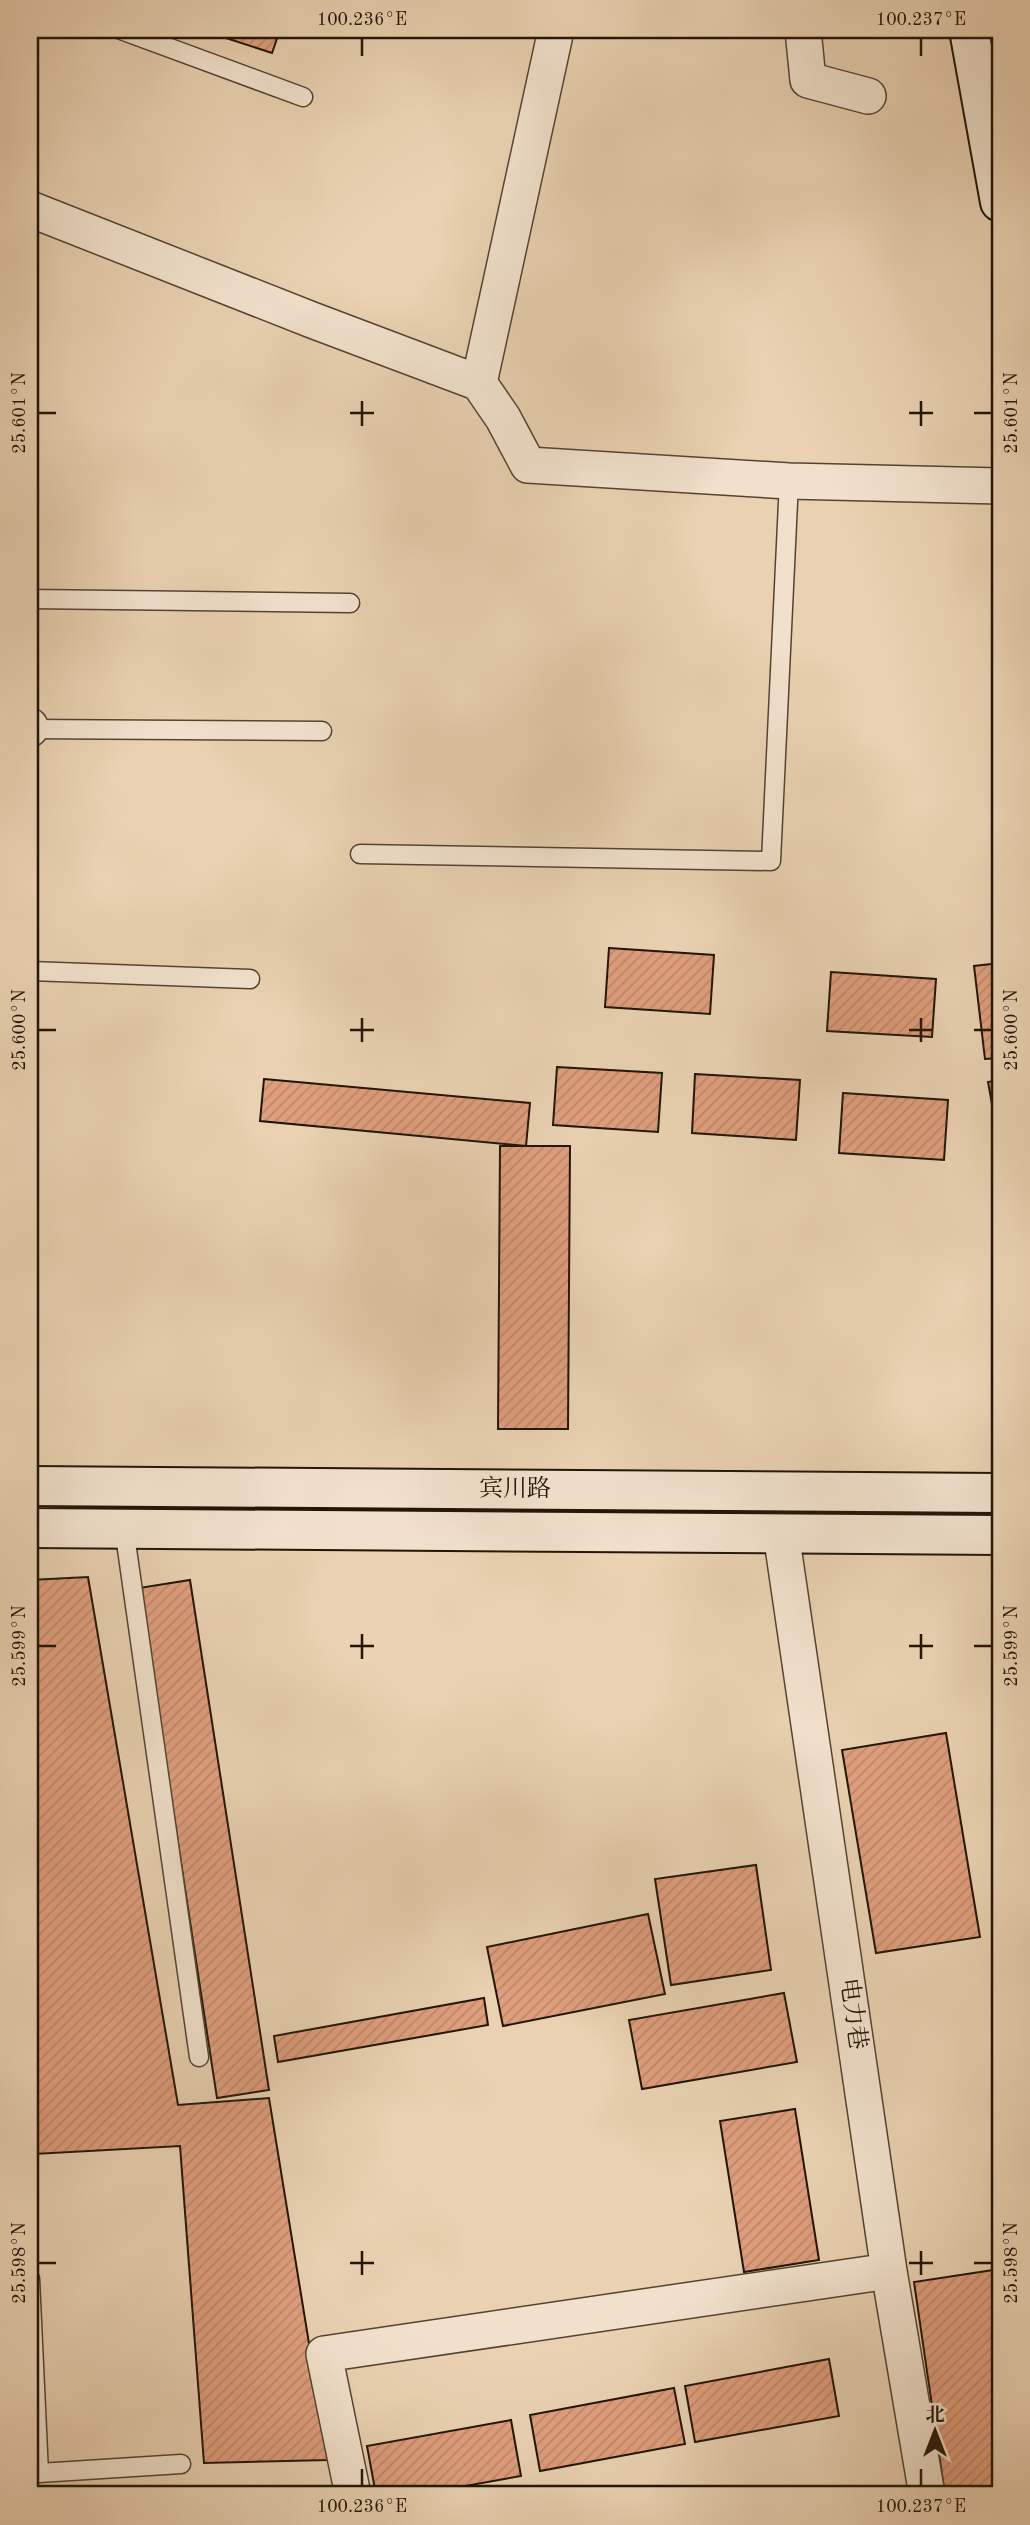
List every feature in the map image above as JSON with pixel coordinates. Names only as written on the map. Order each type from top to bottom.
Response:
[{"type":"main road","points":[[969,30],[1000,202]]},
{"type":"main road","name":"宾川路","points":[[30,1486],[1000,1493]]},
{"type":"main road","name":"宾川路","points":[[30,1528],[1000,1535]]},
{"type":"street","points":[[480,383],[556,30]]},
{"type":"street","points":[[803,30],[808,80],[868,96]]},
{"type":"street","points":[[30,209],[480,383],[503,418],[528,465],[789,481],[1000,486]]},
{"type":"street","name":"电力巷","points":[[781,1533],[889,2271],[927,2495]]},
{"type":"street","points":[[353,2495],[324,2354],[889,2271]]},
{"type":"lane","points":[[121,30],[303,97]]},
{"type":"lane","points":[[360,853],[771,861],[789,481]]},
{"type":"lane","points":[[30,599],[350,603]]},
{"type":"lane","points":[[30,728],[322,731]]},
{"type":"lane","points":[[30,971],[250,979]]},
{"type":"lane","points":[[124,1528],[199,2057]]},
{"type":"lane","points":[[30,2279],[39,2473],[181,2464]]},
{"type":"building","points":[[201,30],[280,30],[272,53]]},
{"type":"building","points":[[609,948],[714,955],[710,1014],[605,1007]]},
{"type":"building","points":[[1000,963],[1000,1058],[985,1059],[974,966]]},
{"type":"building","points":[[831,972],[936,979],[932,1037],[827,1031]]},
{"type":"building","points":[[557,1067],[662,1073],[658,1132],[553,1125]]},
{"type":"building","points":[[695,1074],[800,1080],[796,1140],[692,1133]]},
{"type":"building","points":[[264,1079],[530,1103],[526,1146],[260,1121]]},
{"type":"building","points":[[1000,1080],[1000,1148],[988,1082]]},
{"type":"building","points":[[843,1093],[948,1100],[944,1160],[839,1153]]},
{"type":"building","points":[[500,1146],[570,1146],[568,1429],[498,1429]]},
{"type":"building","points":[[88,1577],[178,2105],[269,2098],[328,2460],[204,2463],[180,2146],[34,2154],[30,2081],[30,1580]]},
{"type":"building","points":[[190,1580],[269,2090],[217,2098],[139,1588]]},
{"type":"building","points":[[946,1733],[980,1937],[876,1953],[842,1750]]},
{"type":"building","points":[[756,1865],[771,1970],[671,1985],[655,1879]]},
{"type":"building","points":[[648,1914],[665,1994],[503,2026],[487,1947]]},
{"type":"building","points":[[784,1993],[797,2062],[642,2089],[629,2020]]},
{"type":"building","points":[[484,1998],[488,2025],[278,2062],[274,2036]]},
{"type":"building","points":[[795,2109],[819,2260],[744,2272],[720,2121]]},
{"type":"building","points":[[1000,2269],[1000,2495],[945,2495],[914,2282]]},
{"type":"building","points":[[829,2359],[839,2416],[695,2442],[685,2386]]},
{"type":"building","points":[[674,2388],[685,2444],[540,2471],[530,2415]]},
{"type":"building","points":[[511,2420],[521,2476],[415,2495],[376,2495],[367,2446]]}]
